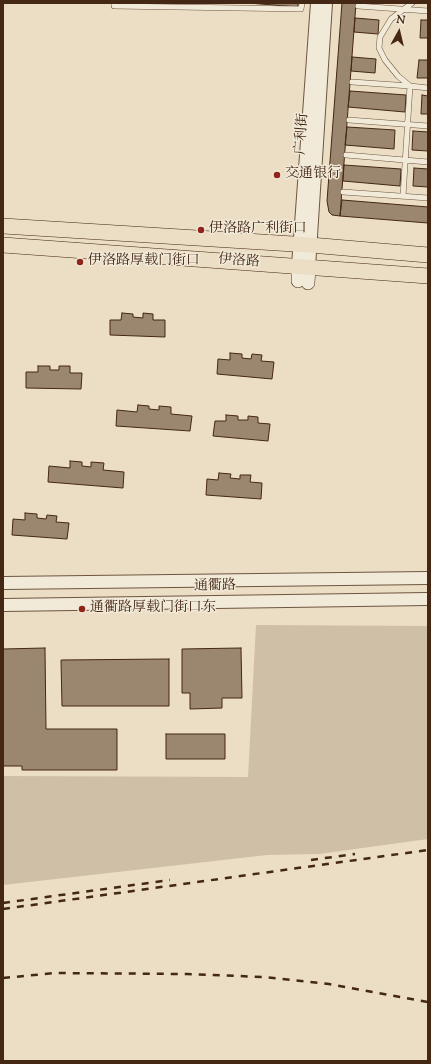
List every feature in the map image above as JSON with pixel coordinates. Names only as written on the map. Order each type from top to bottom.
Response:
[{"type":"main road","name":"伊洛路","points":[[3,226],[305,245],[428,255]]},
{"type":"main road","name":"伊洛路","points":[[3,245],[428,276]]},
{"type":"main road","points":[[303,282],[304,266]]},
{"type":"street","name":"广利街","points":[[304,266],[316,3]]},
{"type":"street","name":"广利街","points":[[305,245],[326,3]]},
{"type":"street","name":"通衢路","points":[[3,583],[428,578]]},
{"type":"street","name":"通衢路","points":[[3,605],[428,599]]},
{"type":"lane","points":[[114,3],[114,6],[208,5],[301,9],[302,3]]},
{"type":"lane","points":[[410,86],[398,76],[385,60],[379,48],[380,37],[391,19],[412,3]]},
{"type":"lane","points":[[358,6],[428,11]]},
{"type":"lane","points":[[352,82],[428,88]]},
{"type":"lane","points":[[402,196],[410,86]]},
{"type":"lane","points":[[349,120],[428,126]]},
{"type":"lane","points":[[346,155],[428,162]]},
{"type":"lane","points":[[343,192],[428,198]]},
{"type":"shaded area","points":[[256,625],[428,626],[428,839],[319,854],[267,855],[3,885],[3,776],[248,777]]},
{"type":"building","points":[[248,3],[298,3],[298,7]]},
{"type":"building","points":[[342,3],[356,3],[340,216],[332,215],[329,212],[327,201]]},
{"type":"building","points":[[355,18],[379,20],[378,34],[354,32]]},
{"type":"building","points":[[421,20],[428,20],[428,38],[420,38]]},
{"type":"building","points":[[352,57],[376,59],[375,73],[351,71]]},
{"type":"building","points":[[419,60],[428,60],[428,78],[417,78]]},
{"type":"building","points":[[350,91],[406,95],[405,112],[348,107]]},
{"type":"building","points":[[422,95],[428,96],[428,114],[421,114]]},
{"type":"building","points":[[347,127],[395,130],[394,149],[345,145]]},
{"type":"building","points":[[413,131],[428,132],[428,151],[412,150]]},
{"type":"building","points":[[344,165],[401,169],[400,186],[343,181]]},
{"type":"building","points":[[414,168],[428,169],[428,187],[413,186]]},
{"type":"building","points":[[342,200],[428,207],[428,223],[340,216]]},
{"type":"building","points":[[122,313],[133,314],[133,317],[143,318],[143,313],[153,314],[153,320],[165,320],[165,337],[110,335],[110,320],[121,320]]},
{"type":"building","points":[[230,353],[242,354],[242,358],[251,359],[252,354],[262,355],[261,361],[274,362],[272,379],[217,374],[218,359],[230,360]]},
{"type":"building","points":[[38,366],[50,366],[50,370],[59,370],[59,366],[70,366],[70,373],[82,373],[81,389],[26,388],[26,372],[38,372]]},
{"type":"building","points":[[138,405],[149,406],[149,409],[159,410],[159,406],[171,407],[171,414],[192,416],[190,431],[116,426],[117,410],[137,412]]},
{"type":"building","points":[[226,415],[238,416],[238,420],[248,420],[248,416],[258,417],[258,423],[270,424],[268,441],[213,436],[215,421],[226,421]]},
{"type":"building","points":[[70,461],[82,462],[82,466],[91,467],[91,462],[104,463],[103,470],[124,472],[123,488],[48,482],[49,466],[70,468]]},
{"type":"building","points":[[219,473],[231,474],[230,478],[240,479],[240,475],[251,475],[250,482],[262,483],[261,499],[206,495],[207,479],[218,480]]},
{"type":"building","points":[[25,513],[37,514],[37,518],[46,519],[47,515],[57,516],[56,522],[69,523],[67,539],[12,535],[13,519],[25,520]]},
{"type":"building","points":[[45,648],[46,729],[117,729],[117,770],[22,770],[22,766],[3,766],[3,649]]},
{"type":"building","points":[[241,648],[242,698],[222,698],[222,708],[190,709],[190,693],[182,693],[182,649]]},
{"type":"building","points":[[169,659],[169,706],[62,706],[61,660]]},
{"type":"building","points":[[166,734],[225,734],[225,759],[166,759]]},
{"type":"railway","points":[[3,909],[428,850]]},
{"type":"railway","points":[[311,860],[355,854]]},
{"type":"railway","points":[[3,903],[170,880]]},
{"type":"railway","points":[[3,978],[55,973],[187,974],[263,977],[329,984],[428,1002]]},
{"type":"place","name":"交通银行","points":[[277,175]]},
{"type":"place","name":"伊洛路广利街口","points":[[201,230]]},
{"type":"place","name":"伊洛路厚载门街口","points":[[80,262]]},
{"type":"place","name":"通衢路厚载门街口东","points":[[82,609]]}]
